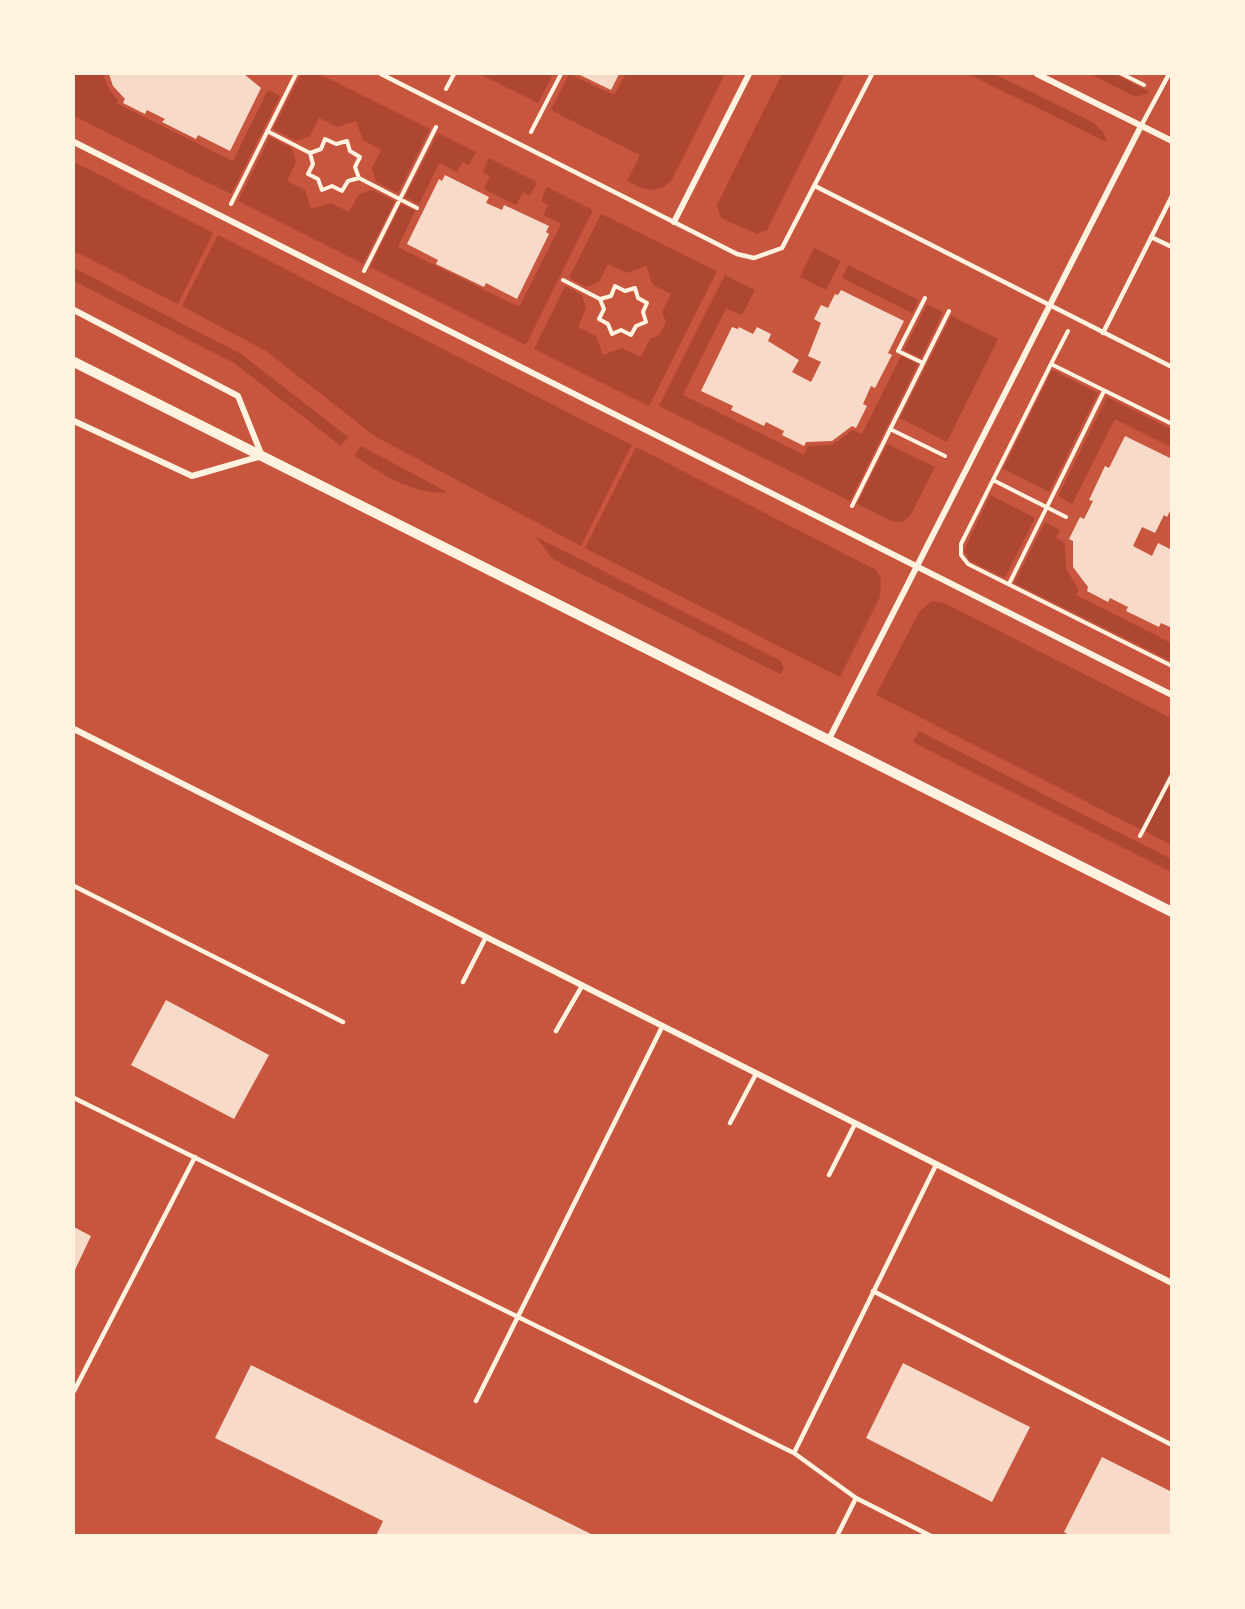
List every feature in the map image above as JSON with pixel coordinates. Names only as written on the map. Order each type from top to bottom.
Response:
[{"type":"street","points":[[674,222],[749,74]]},
{"type":"street","points":[[1037,74],[1172,141]]},
{"type":"street","points":[[829,739],[1141,126]]},
{"type":"street","points":[[74,142],[1172,695]]},
{"type":"street","points":[[74,310],[238,396],[262,456]]},
{"type":"street","points":[[74,362],[1172,912]]},
{"type":"street","points":[[74,421],[192,476],[262,456]]},
{"type":"street","points":[[74,729],[1172,1283]]},
{"type":"lane","points":[[381,74],[737,254],[754,258],[771,254],[782,248],[873,74]]},
{"type":"lane","points":[[1141,126],[1169,74]]},
{"type":"lane","points":[[815,186],[1172,367]]},
{"type":"lane","points":[[1103,333],[1172,196]]},
{"type":"lane","points":[[1151,237],[1172,247]]},
{"type":"lane","points":[[74,886],[343,1022]]},
{"type":"lane","points":[[463,982],[486,937]]},
{"type":"lane","points":[[556,1031],[582,986]]},
{"type":"lane","points":[[476,1401],[662,1027]]},
{"type":"lane","points":[[730,1123],[756,1074]]},
{"type":"lane","points":[[74,1098],[794,1453],[856,1498],[931,1536]]},
{"type":"lane","points":[[829,1174],[855,1124]]},
{"type":"lane","points":[[74,1391],[195,1157]]},
{"type":"lane","points":[[794,1453],[936,1165]]},
{"type":"lane","points":[[873,1292],[1172,1445]]},
{"type":"lane","points":[[837,1536],[856,1498]]},
{"type":"path","points":[[234,198],[296,74]]},
{"type":"path","points":[[524,146],[561,74]]},
{"type":"path","points":[[367,266],[436,126]]},
{"type":"path","points":[[267,131],[310,153],[321,149],[325,139],[336,144],[346,141],[350,152],[360,157],[355,167],[358,178]]},
{"type":"path","points":[[310,153],[313,164],[308,174],[318,179],[322,190],[332,186],[342,191],[348,181],[358,178],[417,208]]},
{"type":"path","points":[[563,280],[600,299],[604,309],[599,319],[609,324],[612,334],[621,330],[631,335],[636,326],[646,322],[642,312],[648,303],[638,298],[634,288],[625,291],[615,286],[611,296],[600,299]]},
{"type":"path","points":[[923,363],[898,351],[925,298]]},
{"type":"path","points":[[852,506],[949,311]]},
{"type":"path","points":[[1066,335],[960,550],[968,564],[1172,666]]},
{"type":"path","points":[[1052,364],[1172,424]]},
{"type":"path","points":[[1009,584],[1104,391]]},
{"type":"path","points":[[890,429],[945,456]]},
{"type":"path","points":[[993,480],[1066,516]]},
{"type":"path","points":[[1140,836],[1172,775]]},
{"type":"shaded area","points":[[74,74],[103,74],[109,89],[118,100],[116,103],[233,161],[268,90],[280,96],[231,194],[74,116]]},
{"type":"shaded area","points":[[301,74],[319,74],[430,129],[398,193],[376,182],[372,168],[381,150],[363,140],[356,121],[337,127],[319,118],[310,136],[296,141],[273,129]]},
{"type":"shaded area","points":[[479,74],[553,74],[538,103]]},
{"type":"shaded area","points":[[569,74],[614,95],[626,74],[725,74],[672,179],[661,188],[651,190],[627,181],[640,155],[551,110]]},
{"type":"shaded area","points":[[782,74],[845,74],[767,230],[757,234],[721,218],[717,205]]},
{"type":"shaded area","points":[[968,74],[995,74],[1094,123],[1104,133],[1107,142]]},
{"type":"shaded area","points":[[1090,74],[1114,74],[1150,92],[1136,97]]},
{"type":"shaded area","points":[[438,133],[476,152],[469,165],[462,162],[457,172],[439,163],[419,204],[405,197]]},
{"type":"shaded area","points":[[270,137],[292,148],[296,162],[287,181],[305,190],[311,209],[331,203],[349,212],[359,194],[372,190],[395,201],[363,264],[238,201]]},
{"type":"shaded area","points":[[489,158],[537,182],[530,196],[523,192],[516,205],[484,189],[490,176],[483,172]]},
{"type":"shaded area","points":[[74,162],[213,233],[178,304],[74,251]]},
{"type":"shaded area","points":[[547,187],[593,210],[526,345],[370,267],[401,204],[415,211],[398,247],[519,307],[561,224],[543,215],[548,205],[541,201]]},
{"type":"shaded area","points":[[601,214],[717,271],[649,406],[534,349],[565,286],[582,295],[586,308],[578,327],[596,336],[603,355],[622,348],[641,357],[650,339],[659,335],[666,322],[662,312],[671,294],[653,285],[646,266],[627,273],[608,264],[599,282],[586,287],[569,278]]},
{"type":"shaded area","points":[[218,235],[632,445],[581,546],[376,437],[266,351],[182,306]]},
{"type":"shaded area","points":[[814,248],[841,261],[826,290],[800,277]]},
{"type":"shaded area","points":[[848,265],[919,300],[912,313],[842,278]]},
{"type":"shaded area","points":[[74,268],[241,354],[348,437],[341,446],[234,363],[74,281]]},
{"type":"shaded area","points":[[725,275],[755,290],[742,315],[726,308],[683,395],[804,455],[808,446],[832,445],[853,430],[862,434],[901,356],[918,364],[850,501],[659,406]]},
{"type":"shaded area","points":[[927,304],[943,312],[921,358],[904,350]]},
{"type":"shaded area","points":[[951,316],[998,339],[947,442],[900,418]]},
{"type":"shaded area","points":[[1052,370],[1098,393],[1049,492],[1003,469]]},
{"type":"shaded area","points":[[1107,397],[1171,429],[1171,447],[1115,419],[1072,504],[1058,496]]},
{"type":"shaded area","points":[[887,444],[935,467],[910,516],[903,522],[893,522],[857,504]]},
{"type":"shaded area","points":[[361,446],[447,492],[422,490],[398,482],[354,456]]},
{"type":"shaded area","points":[[636,447],[876,570],[881,579],[880,597],[840,677],[585,548]]},
{"type":"shaded area","points":[[990,495],[1035,518],[1005,578],[970,561],[964,551]]},
{"type":"shaded area","points":[[1045,522],[1060,530],[1056,538],[1065,543],[1066,569],[1079,590],[1076,595],[1171,643],[1171,661],[1014,583]]},
{"type":"shaded area","points":[[536,537],[781,661],[784,668],[780,674],[553,559]]},
{"type":"shaded area","points":[[932,601],[944,603],[1171,718],[1171,771],[1142,830],[876,695],[919,612]]},
{"type":"shaded area","points":[[919,731],[1171,859],[1171,872],[913,742]]},
{"type":"shaded area","points":[[1171,779],[1171,845],[1145,831]]},
{"type":"building","points":[[109,74],[244,74],[261,88],[230,151],[198,135],[196,139],[162,122],[165,119],[147,110],[145,114],[123,103],[125,99],[113,86]]},
{"type":"building","points":[[578,74],[619,74],[611,90]]},
{"type":"building","points":[[445,175],[489,197],[486,203],[502,210],[504,205],[549,226],[546,232],[549,234],[517,299],[486,283],[484,287],[436,264],[438,260],[407,244],[439,179],[442,181]]},
{"type":"building","points":[[841,290],[904,321],[888,353],[892,355],[875,388],[871,386],[863,404],[867,406],[856,428],[852,426],[832,441],[806,442],[804,446],[782,435],[784,431],[766,422],[764,426],[731,410],[733,406],[701,391],[732,327],[738,329],[739,327],[753,334],[757,327],[771,334],[768,341],[799,360],[792,372],[811,382],[821,362],[808,356],[821,323],[814,319],[821,305],[828,308],[835,294],[838,295]]},
{"type":"building","points":[[1125,436],[1172,459],[1172,507],[1167,517],[1164,515],[1155,533],[1142,527],[1133,546],[1152,556],[1158,543],[1172,550],[1172,628],[1161,623],[1159,627],[1126,611],[1128,607],[1110,598],[1108,602],[1087,591],[1088,587],[1073,567],[1073,541],[1069,539],[1080,517],[1084,519],[1093,501],[1089,500],[1105,466],[1109,468]]},
{"type":"building","points":[[166,1000],[269,1055],[234,1119],[131,1065]]},
{"type":"building","points":[[74,1227],[91,1236],[74,1272]]},
{"type":"building","points":[[903,1363],[1030,1427],[992,1502],[866,1438]]},
{"type":"building","points":[[251,1365],[595,1536],[376,1536],[383,1521],[215,1438]]},
{"type":"building","points":[[1102,1457],[1172,1492],[1172,1536],[1071,1536],[1064,1532]]}]
